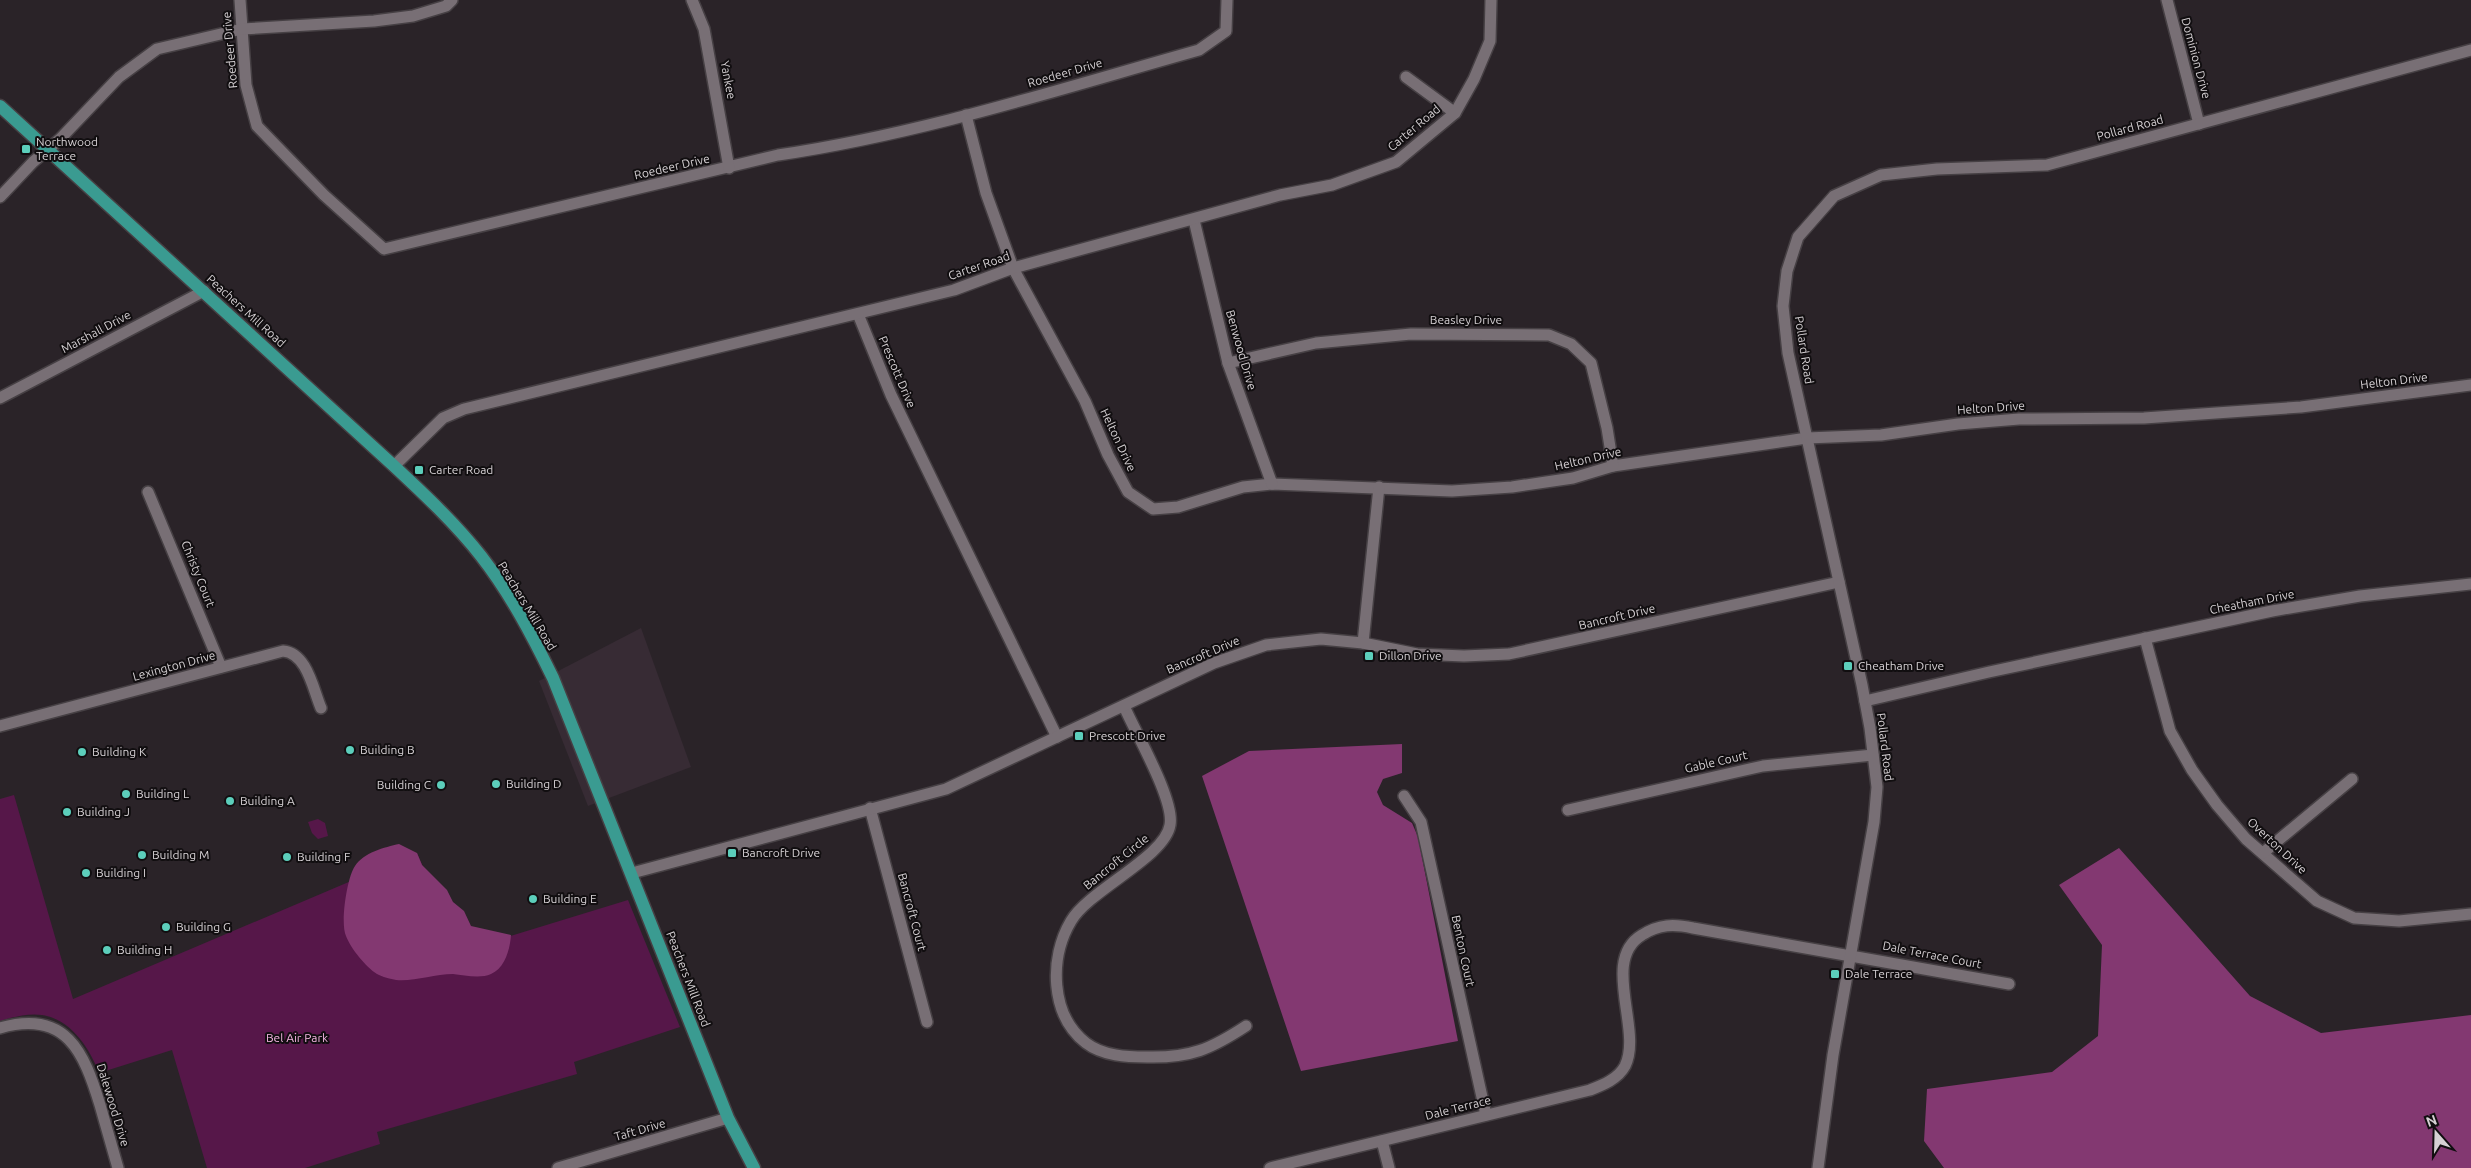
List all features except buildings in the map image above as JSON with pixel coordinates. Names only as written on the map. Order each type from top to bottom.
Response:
[{"type":"main road","name":"Peachers Mill Road","points":[[0,106],[441,510],[480,556],[524,622],[559,692],[728,1118],[754,1168]]},
{"type":"street","name":"Roedeer Drive","points":[[240,0],[246,85],[257,126],[324,195],[384,249],[729,168],[966,115],[1199,50],[1226,31],[1227,0]]},
{"type":"street","points":[[0,197],[119,78],[157,49],[242,29],[374,21],[412,16],[446,6],[452,0]]},
{"type":"street","name":"Yankee","points":[[692,0],[704,29],[729,168]]},
{"type":"street","name":"Carter Road","points":[[394,466],[443,418],[464,409],[954,290],[1013,268],[1280,195],[1332,185],[1396,162],[1454,113],[1474,79],[1490,41],[1491,0]]},
{"type":"street","name":"Dominion Drive","points":[[2166,0],[2199,124]]},
{"type":"street","name":"Pollard Road","points":[[1818,1168],[1833,1055],[1874,822],[1877,787],[1865,701],[1788,353],[1784,306],[1786,271],[1798,237],[1834,196],[1881,175],[1937,169],[2047,165],[2471,50]]},
{"type":"street","points":[[1406,77],[1454,113]]},
{"type":"street","name":"Helton Drive","points":[[966,115],[986,193],[1013,268],[1085,400],[1108,455],[1128,492],[1153,509],[1178,507],[1243,487],[1272,484],[1452,491],[1512,487],[1573,478],[1612,466],[1807,438],[1881,435],[1958,424],[2019,419],[2144,418],[2301,407],[2471,385]]},
{"type":"street","name":"Benwood Drive","points":[[1194,220],[1228,363],[1272,484]]},
{"type":"street","name":"Marshall Drive","points":[[0,398],[204,291]]},
{"type":"street","name":"Prescott Drive","points":[[858,314],[891,395],[1057,737]]},
{"type":"street","name":"Beasley Drive","points":[[1228,363],[1316,343],[1411,334],[1549,335],[1571,344],[1591,363],[1607,428],[1612,466]]},
{"type":"street","points":[[1363,643],[1379,487]]},
{"type":"street","name":"Christy Court","points":[[148,492],[221,667]]},
{"type":"street","name":"Bancroft Drive","points":[[632,873],[964,782],[1207,666],[1250,649],[1286,641],[1306,640],[1363,643],[1417,654],[1464,656],[1509,654],[1839,582]]},
{"type":"street","name":"Cheatham Drive","points":[[1865,701],[2282,609],[2360,596],[2471,584]]},
{"type":"street","name":"Overton Drive","points":[[2145,638],[2170,731],[2192,770],[2217,805],[2246,839],[2317,901],[2354,918],[2399,921],[2471,914]]},
{"type":"street","name":"Lexington Drive","points":[[0,726],[277,651],[289,651],[300,658],[321,708]]},
{"type":"street","name":"Bancroft Circle","points":[[1124,706],[1156,772],[1168,805],[1170,826],[1160,844],[1132,869],[1100,890],[1071,920],[1059,947],[1056,985],[1066,1021],[1086,1043],[1116,1056],[1149,1057],[1183,1056],[1216,1046],[1246,1026]]},
{"type":"street","name":"Gable Court","points":[[1568,810],[1763,766],[1874,755]]},
{"type":"street","points":[[2263,853],[2352,780]]},
{"type":"street","name":"Benton Court","points":[[1404,796],[1421,822],[1486,1115]]},
{"type":"street","name":"Bancroft Court","points":[[870,808],[927,1022]]},
{"type":"street","name":"Dale Terrace","points":[[1270,1168],[1590,1090],[1608,1083],[1624,1067],[1630,1046],[1623,971],[1625,957],[1638,937],[1659,926],[1681,926],[1850,954]]},
{"type":"street","name":"Dale Terrace Court","points":[[1850,954],[2009,984]]},
{"type":"street","name":"Dalewood Drive","points":[[0,1028],[15,1024],[38,1025],[58,1031],[79,1049],[91,1076],[118,1168]]},
{"type":"street","name":"Taft Drive","points":[[558,1168],[728,1118]]},
{"type":"street","points":[[1382,1141],[1389,1168]]},
{"type":"shaded area","points":[[641,628],[691,767],[588,806],[539,681]]},
{"type":"shaded area","points":[[1402,744],[1402,773],[1383,779],[1377,792],[1383,805],[1412,823],[1418,837],[1458,1041],[1301,1071],[1202,776],[1249,751]]},
{"type":"shaded area","points":[[399,844],[417,853],[422,865],[447,890],[453,902],[464,911],[471,926],[511,935],[506,958],[496,971],[482,976],[453,974],[396,980],[377,974],[355,952],[344,930],[345,901],[352,872],[363,857]]},
{"type":"shaded area","points":[[2119,848],[2250,996],[2321,1033],[2471,1015],[2471,1168],[1944,1168],[1924,1141],[1927,1089],[2052,1072],[2098,1036],[2102,945],[2059,885]]},
{"type":"green space","name":"Bel Air Park","points":[[14,795],[73,999],[417,853],[448,925],[491,942],[628,900],[680,1027],[574,1062],[577,1074],[377,1132],[380,1144],[305,1168],[207,1168],[172,1050],[99,1073],[85,1045],[62,1022],[42,1015],[21,1016],[0,1021],[0,799]]},
{"type":"green space","points":[[318,819],[325,823],[328,836],[318,839],[312,833],[308,822]]},
{"type":"place","name":"Northwood Terrace","points":[[26,149]]},
{"type":"place","name":"Carter Road","points":[[419,470]]},
{"type":"place","name":"Dillon Drive","points":[[1369,656]]},
{"type":"place","name":"Cheatham Drive","points":[[1848,666]]},
{"type":"place","name":"Prescott Drive","points":[[1079,736]]},
{"type":"place","name":"Building B","points":[[350,750]]},
{"type":"place","name":"Building K","points":[[82,752]]},
{"type":"place","name":"Building D","points":[[496,784]]},
{"type":"place","name":"Building C","points":[[441,785]]},
{"type":"place","name":"Building L","points":[[126,794]]},
{"type":"place","name":"Building A","points":[[230,801]]},
{"type":"place","name":"Building J","points":[[67,812]]},
{"type":"place","name":"Bancroft Drive","points":[[732,853]]},
{"type":"place","name":"Building M","points":[[142,855]]},
{"type":"place","name":"Building F","points":[[287,857]]},
{"type":"place","name":"Building I","points":[[86,873]]},
{"type":"place","name":"Building E","points":[[533,899]]},
{"type":"place","name":"Building G","points":[[166,927]]},
{"type":"place","name":"Building H","points":[[107,950]]},
{"type":"place","name":"Dale Terrace","points":[[1835,974]]}]
